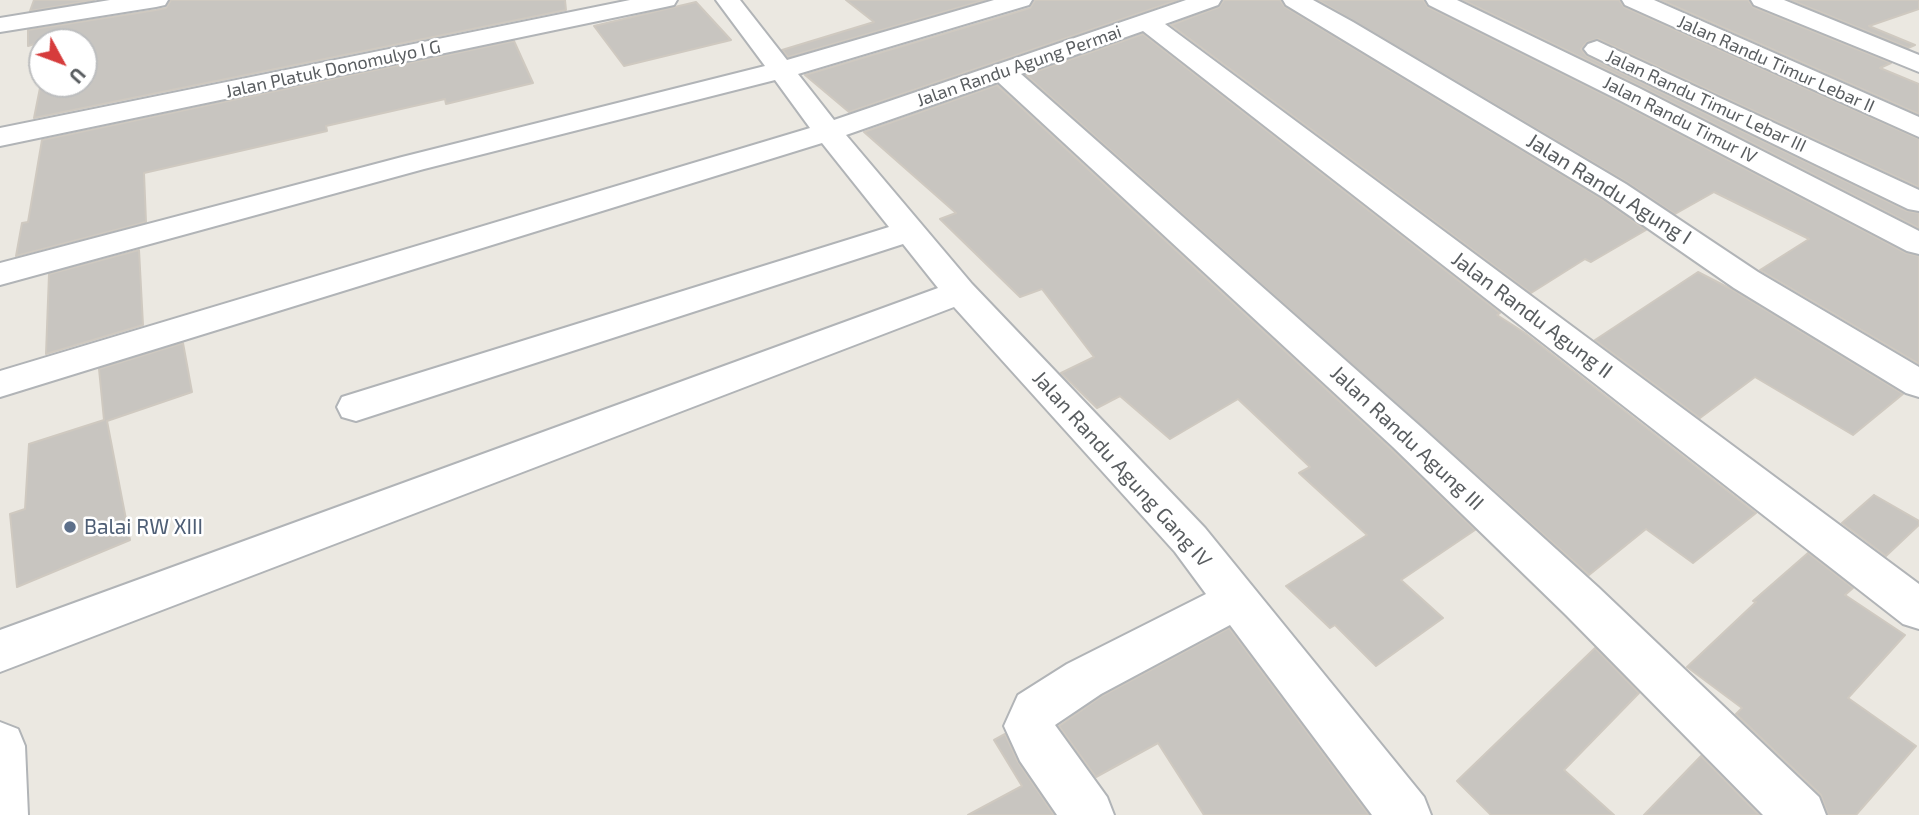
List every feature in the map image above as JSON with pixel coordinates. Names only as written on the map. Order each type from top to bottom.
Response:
[{"type":"street","points":[[0,25],[156,0]]},
{"type":"street","name":"Jalan Platuk Donomulyo I G","points":[[0,137],[665,0]]},
{"type":"street","name":"Jalan Randu Agung Gang IV","points":[[728,0],[828,132],[960,292],[1189,540],[1405,815]]},
{"type":"street","points":[[0,274],[413,163],[782,70],[1020,0]]},
{"type":"street","name":"Jalan Randu Agung Permai","points":[[0,384],[828,132],[1209,0]]},
{"type":"street","name":"Jalan Randu Agung I","points":[[1295,0],[1615,191],[1746,280],[1919,384]]},
{"type":"street","name":"Jalan Randu Timur IV","points":[[1438,0],[1629,94],[1919,244]]},
{"type":"street","name":"Jalan Randu Timur Lebar III","points":[[1494,0],[1919,202]]},
{"type":"street","name":"Jalan Randu Timur Lebar II","points":[[1634,0],[1919,128]]},
{"type":"street","points":[[1763,0],[1919,64]]},
{"type":"street","points":[[1815,0],[1919,42]]},
{"type":"street","name":"Jalan Randu Agung II","points":[[1145,21],[1919,610]]},
{"type":"street","name":"Jalan Randu Agung III","points":[[1003,72],[1426,455],[1582,601],[1800,815]]},
{"type":"street","points":[[356,407],[910,231]]},
{"type":"street","points":[[0,651],[960,292]]},
{"type":"street","points":[[1088,815],[1038,744],[1029,726],[1035,711],[1084,679],[1238,599]]},
{"type":"street","points":[[0,746],[2,815]]},
{"type":"building","points":[[34,0],[94,0],[30,11]]},
{"type":"building","points":[[171,0],[565,0],[566,10],[34,118],[38,98],[98,98],[98,28],[41,28],[166,8]]},
{"type":"building","points":[[846,0],[985,0],[788,57],[782,50],[874,22]]},
{"type":"building","points":[[1035,0],[1178,0],[849,112],[805,75],[1030,8]]},
{"type":"building","points":[[1224,0],[1280,0],[1285,7],[1603,200],[1646,230],[1591,262],[1585,259],[1531,293],[1171,25],[1219,7]]},
{"type":"building","points":[[1318,0],[1423,0],[1428,7],[1618,102],[1906,253],[1919,256],[1919,364],[1760,270],[1809,239],[1714,192],[1675,214],[1627,182]]},
{"type":"building","points":[[1463,0],[1619,0],[1624,7],[1919,139],[1919,187],[1598,39],[1587,42],[1581,49],[1587,56],[1907,211],[1919,213],[1919,228],[1640,86]]},
{"type":"building","points":[[1661,0],[1748,0],[1753,7],[1891,63],[1880,68],[1919,84],[1919,114]]},
{"type":"building","points":[[1791,0],[1919,0],[1919,9],[1869,26],[1915,45],[1908,48]]},
{"type":"building","points":[[696,2],[731,40],[624,66],[594,26]]},
{"type":"building","points":[[1143,34],[1500,313],[1497,315],[1525,333],[1756,513],[1693,563],[1646,529],[1589,575],[1026,75]]},
{"type":"building","points":[[514,41],[533,83],[446,104],[445,99],[326,126],[327,131],[144,173],[146,222],[16,256],[22,223],[28,222],[42,140]]},
{"type":"building","points":[[997,85],[1475,530],[1401,580],[1443,618],[1376,666],[1335,625],[1330,628],[1286,586],[1367,535],[1299,473],[1310,467],[1238,399],[1170,439],[1120,396],[1097,408],[1061,373],[1094,357],[1042,289],[1020,297],[940,219],[956,213],[864,132]]},
{"type":"building","points":[[139,250],[143,325],[46,354],[49,274]]},
{"type":"building","points":[[1698,272],[1731,289],[1903,394],[1853,435],[1755,377],[1700,418],[1595,340]]},
{"type":"building","points":[[183,343],[192,392],[107,421],[130,540],[17,587],[10,514],[25,509],[29,444],[104,420],[99,369]]},
{"type":"building","points":[[1874,495],[1919,521],[1919,525],[1886,556],[1842,523]]},
{"type":"building","points":[[1808,553],[1853,588],[1845,595],[1905,635],[1848,698],[1916,746],[1856,815],[1828,815],[1821,795],[1736,714],[1742,708],[1687,667],[1756,602],[1753,601]]},
{"type":"building","points":[[1229,628],[1369,815],[1204,815],[1158,743],[1096,777],[1059,726],[1102,696]]},
{"type":"building","points":[[1595,648],[1639,693],[1564,770],[1614,815],[1491,815],[1457,781]]},
{"type":"building","points":[[1005,734],[1018,762],[1054,815],[968,815],[1022,786],[994,740]]},
{"type":"building","points":[[1701,756],[1759,815],[1644,815]]},
{"type":"place","name":"Balai RW XIII","points":[[70,527]]}]
